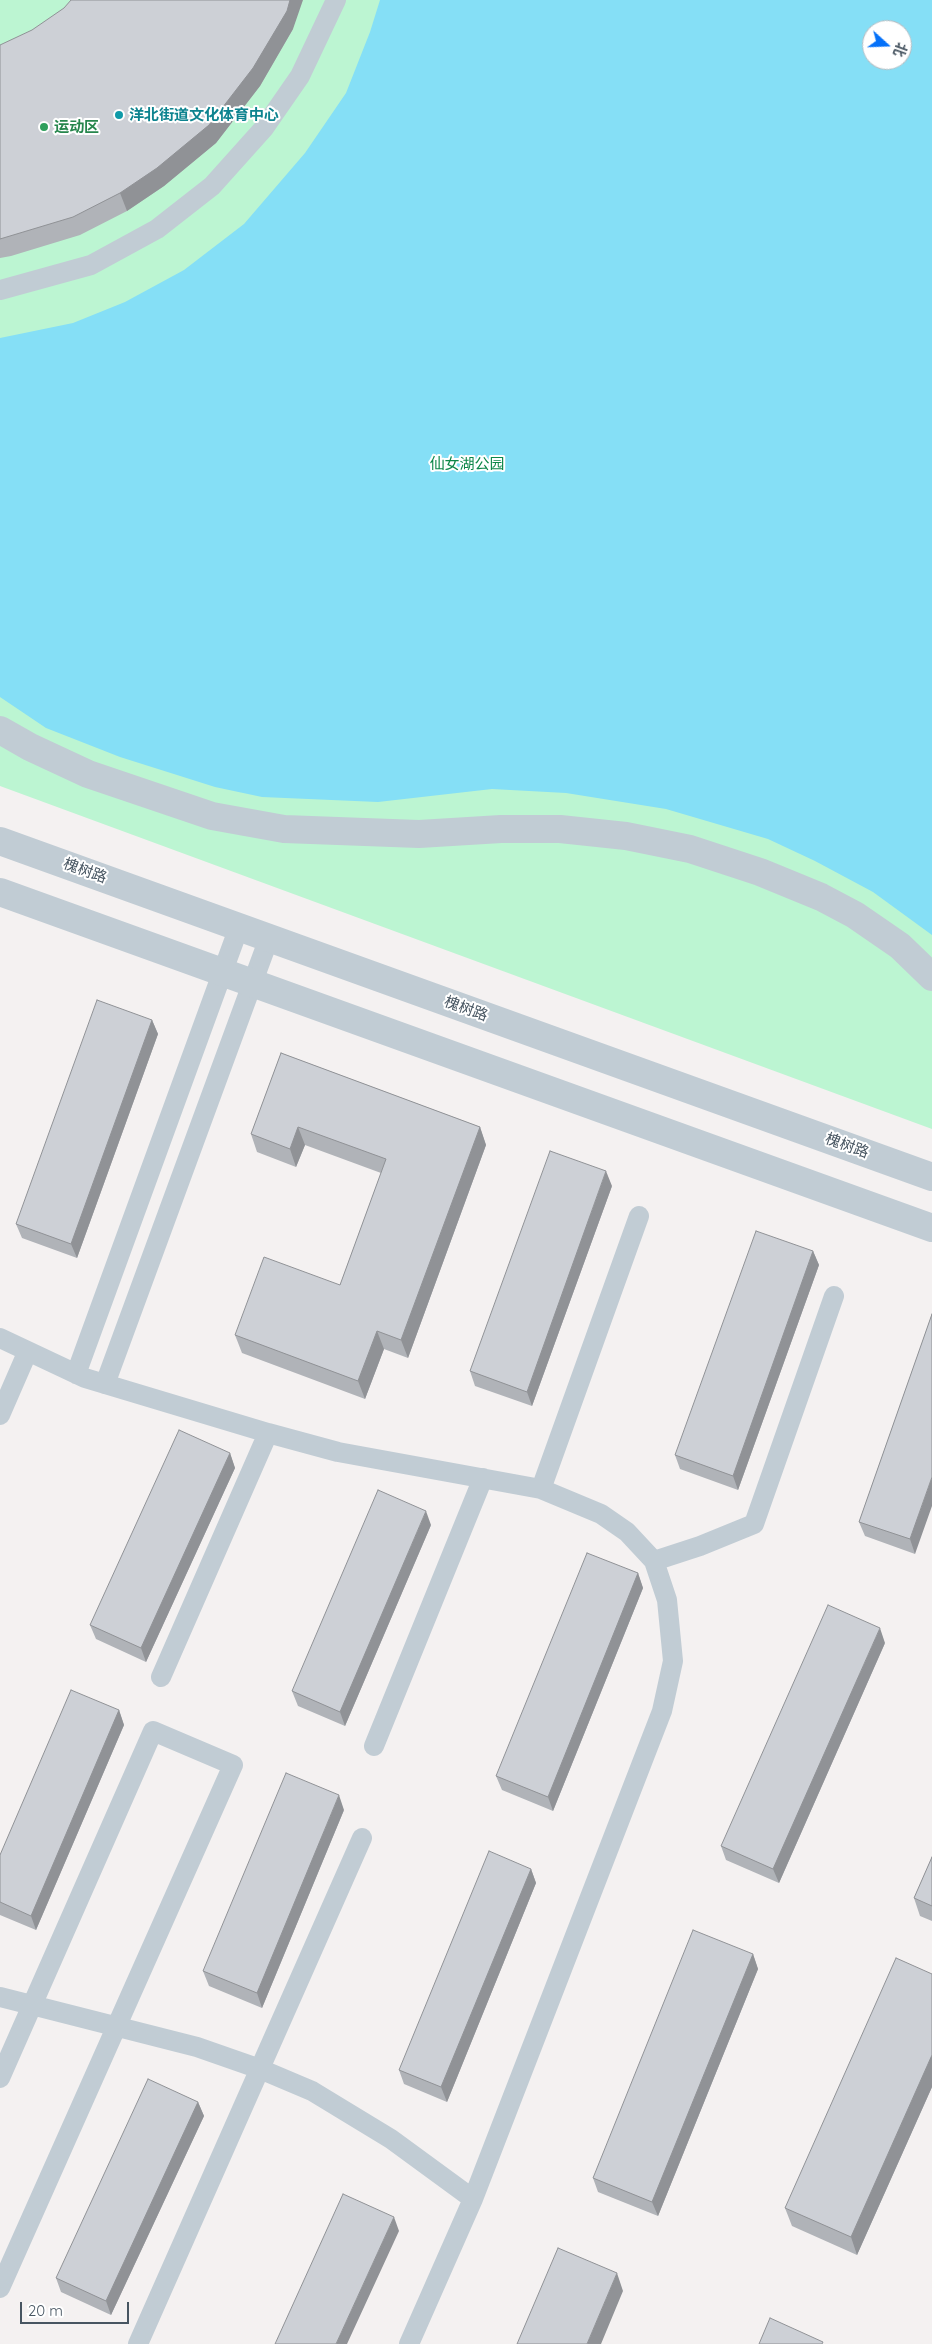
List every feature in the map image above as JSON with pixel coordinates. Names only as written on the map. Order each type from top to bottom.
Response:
[{"type":"street","points":[[0,730],[30,747],[97,777],[212,816],[284,829],[419,834],[501,829],[560,829],[626,836],[690,849],[760,872],[838,906],[900,946],[932,977]]},
{"type":"street","name":"槐树路","points":[[0,840],[932,1177]]},
{"type":"street","points":[[0,892],[932,1228]]},
{"type":"lane","points":[[0,290],[91,264],[157,229],[212,186],[264,128],[300,76],[336,0]]},
{"type":"lane","points":[[76,1374],[239,927]]},
{"type":"lane","points":[[106,1384],[269,938]]},
{"type":"lane","points":[[540,1489],[639,1216]]},
{"type":"lane","points":[[654,1561],[700,1546],[754,1524],[834,1296]]},
{"type":"lane","points":[[0,1338],[27,1353],[76,1374],[268,1433],[338,1452],[540,1489],[601,1514],[627,1532],[654,1561],[666,1600],[673,1662],[662,1711],[473,2199],[409,2344]]},
{"type":"lane","points":[[0,1415],[27,1353]]},
{"type":"lane","points":[[161,1677],[268,1433]]},
{"type":"lane","points":[[374,1746],[483,1478]]},
{"type":"lane","points":[[0,2078],[153,1731],[233,1765],[0,2288]]},
{"type":"lane","points":[[138,2344],[362,1838]]},
{"type":"lane","points":[[0,1997],[197,2047],[260,2069],[312,2091],[391,2139],[473,2199]]},
{"type":"green space","name":"仙女湖公园","points":[[0,0],[932,0],[932,1129],[0,786]]},
{"type":"water","name":"仙女湖公园","points":[[380,0],[932,0],[932,935],[873,892],[815,861],[768,839],[666,809],[566,793],[492,789],[378,802],[262,797],[215,787],[120,757],[46,728],[0,697],[0,338],[73,323],[125,302],[184,270],[244,224],[305,153],[346,93],[370,32]]},
{"type":"building","name":"洋北街道文化体育中心","points":[[71,0],[290,0],[287,11],[253,68],[209,125],[157,168],[120,193],[73,217],[0,239],[0,45],[32,30],[64,8]]},
{"type":"building","points":[[97,1000],[152,1020],[71,1244],[16,1224]]},
{"type":"building","points":[[281,1053],[480,1127],[401,1340],[377,1331],[358,1381],[235,1335],[264,1257],[340,1285],[386,1159],[298,1127],[290,1149],[251,1134]]},
{"type":"building","points":[[550,1151],[606,1171],[527,1392],[470,1371]]},
{"type":"building","points":[[756,1231],[813,1251],[733,1476],[675,1455]]},
{"type":"building","points":[[932,1314],[932,1477],[910,1539],[859,1522]]},
{"type":"building","points":[[179,1430],[230,1453],[141,1648],[90,1625]]},
{"type":"building","points":[[378,1490],[426,1511],[340,1712],[292,1691]]},
{"type":"building","points":[[587,1553],[638,1573],[548,1797],[496,1776]]},
{"type":"building","points":[[828,1605],[880,1628],[773,1869],[721,1846]]},
{"type":"building","points":[[71,1690],[119,1710],[31,1916],[0,1902],[0,1855]]},
{"type":"building","points":[[286,1773],[339,1795],[257,1993],[203,1971]]},
{"type":"building","points":[[489,1851],[531,1869],[441,2087],[399,2070]]},
{"type":"building","points":[[932,1857],[932,1906],[914,1898]]},
{"type":"building","points":[[693,1930],[753,1954],[652,2202],[593,2178]]},
{"type":"building","points":[[896,1958],[932,1974],[932,2055],[851,2237],[785,2208]]},
{"type":"building","points":[[148,2079],[198,2102],[106,2301],[56,2278]]},
{"type":"building","points":[[343,2194],[394,2217],[336,2344],[275,2344]]},
{"type":"building","points":[[558,2248],[617,2273],[587,2344],[517,2344]]},
{"type":"building","points":[[770,2318],[823,2342],[822,2344],[759,2344]]},
{"type":"place","name":"洋北街道文化体育中心","points":[[119,115]]},
{"type":"place","name":"运动区","points":[[44,127]]}]
